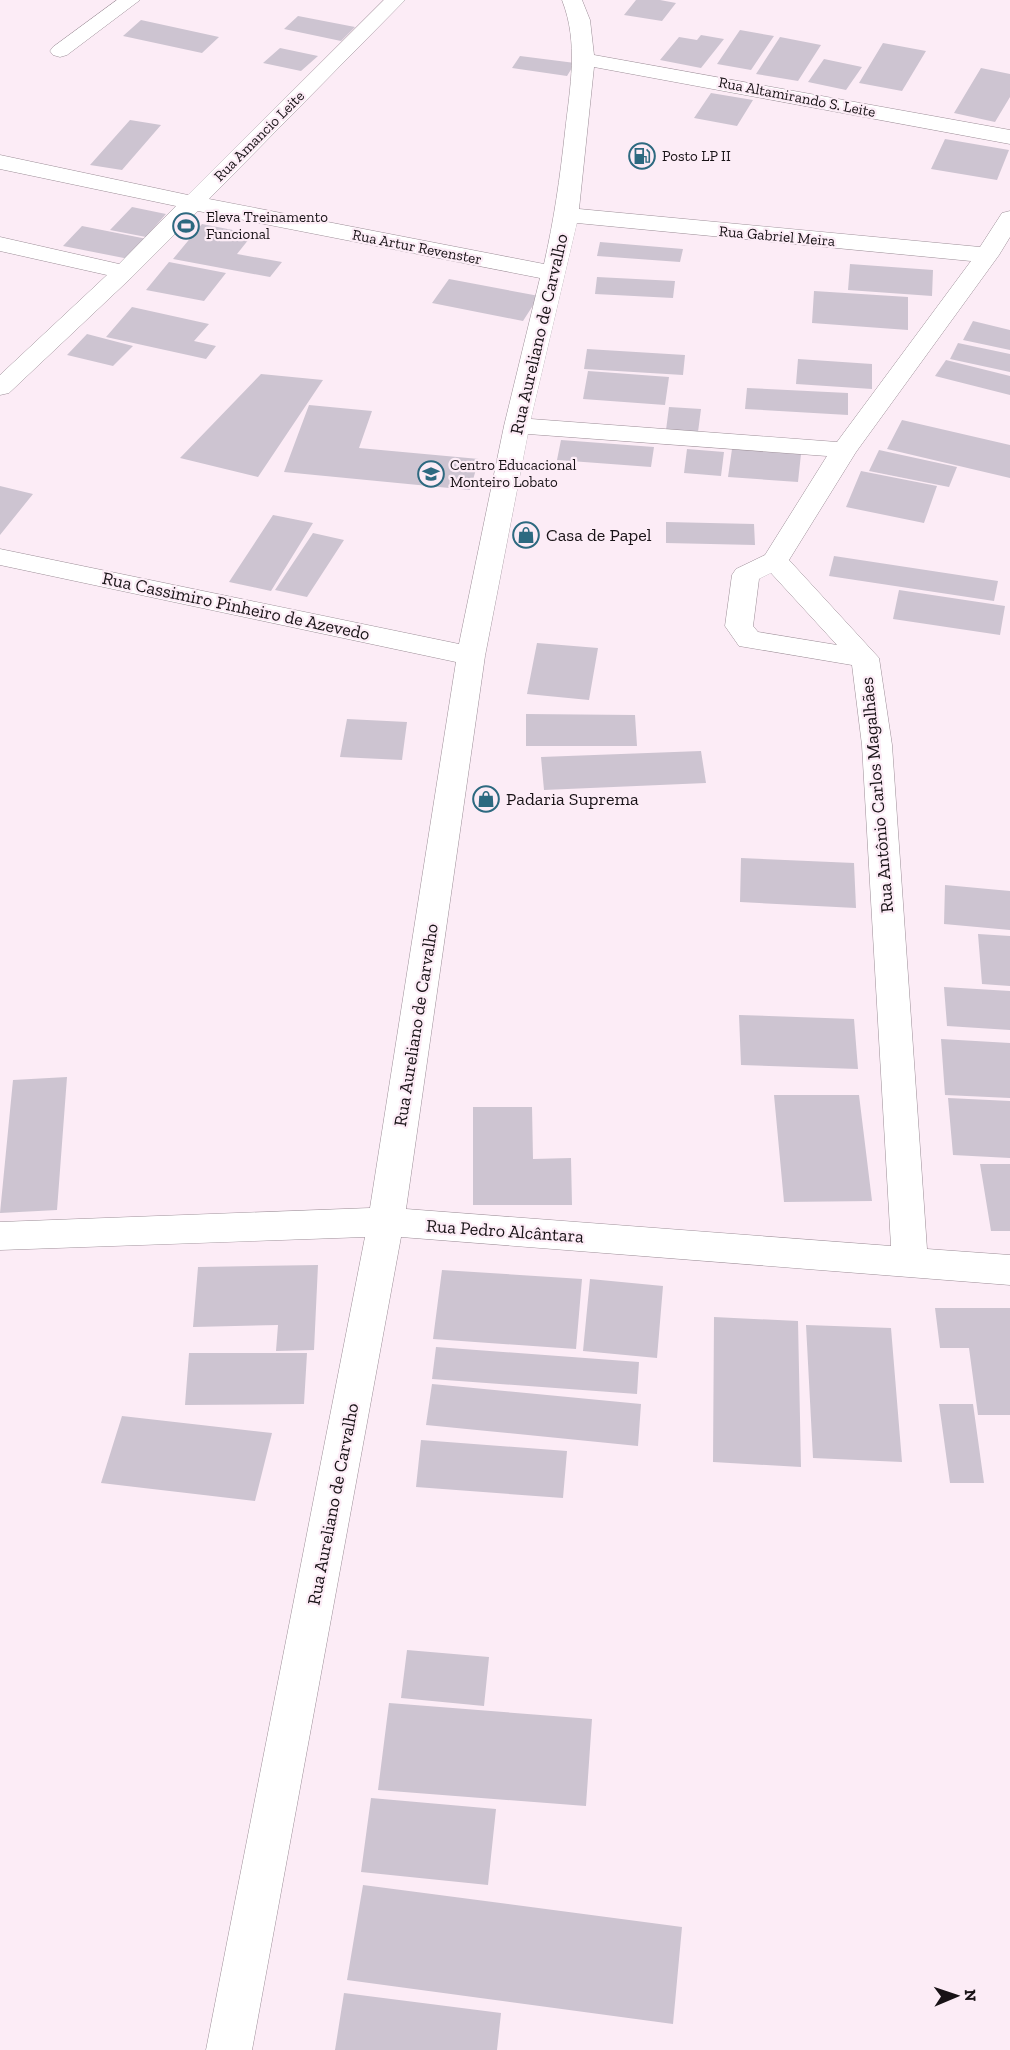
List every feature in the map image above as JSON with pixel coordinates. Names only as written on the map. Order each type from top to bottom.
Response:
[{"type":"street","points":[[60,51],[130,0]]},
{"type":"street","name":"Rua Amancio Leite","points":[[0,388],[124,272],[395,0]]},
{"type":"street","name":"Rua Aureliano de Carvalho","points":[[229,2050],[386,1222],[471,656],[517,426],[567,214],[584,59],[580,21],[572,0]]},
{"type":"street","name":"Rua Altamirando S. Leite","points":[[584,59],[1010,137]]},
{"type":"street","name":"Rua Artur Revenster","points":[[0,162],[192,203],[552,273]]},
{"type":"street","name":"Rua Gabriel Meira","points":[[567,214],[732,232],[987,255]]},
{"type":"street","points":[[865,658],[749,640],[739,626],[746,575],[775,561],[844,450],[987,255],[1010,218]]},
{"type":"street","points":[[0,244],[9,244],[124,272]]},
{"type":"street","points":[[517,426],[844,450]]},
{"type":"street","name":"Rua Cassimiro Pinheiro de Azevedo","points":[[0,557],[471,656]]},
{"type":"street","name":"Rua Antônio Carlos Magalhães","points":[[775,561],[865,658],[877,745],[910,1263]]},
{"type":"street","name":"Rua Pedro Alcântara","points":[[0,1236],[386,1222],[1010,1270]]},
{"type":"building","points":[[636,0],[676,3],[662,21],[624,15]]},
{"type":"building","points":[[298,16],[355,27],[341,41],[284,29]]},
{"type":"building","points":[[141,20],[219,37],[202,53],[123,36]]},
{"type":"building","points":[[740,30],[774,36],[751,70],[717,64]]},
{"type":"building","points":[[701,35],[724,39],[701,68],[660,60],[679,37],[697,40]]},
{"type":"building","points":[[780,37],[821,45],[798,81],[756,74]]},
{"type":"building","points":[[883,43],[926,51],[902,91],[859,83]]},
{"type":"building","points":[[280,48],[318,56],[301,71],[263,63]]},
{"type":"building","points":[[520,56],[575,63],[567,76],[512,68]]},
{"type":"building","points":[[824,59],[862,67],[846,90],[808,82]]},
{"type":"building","points":[[981,68],[1010,74],[1010,97],[995,122],[954,113]]},
{"type":"building","points":[[711,93],[753,100],[737,126],[694,118]]},
{"type":"building","points":[[130,120],[161,125],[122,170],[90,165]]},
{"type":"building","points":[[945,139],[1009,150],[997,180],[931,169]]},
{"type":"building","points":[[132,207],[166,214],[146,237],[110,230]]},
{"type":"building","points":[[202,224],[253,234],[237,254],[282,262],[270,277],[173,259]]},
{"type":"building","points":[[82,226],[147,239],[129,259],[63,246]]},
{"type":"building","points":[[600,242],[683,249],[680,262],[597,256]]},
{"type":"building","points":[[169,262],[226,273],[204,301],[146,290]]},
{"type":"building","points":[[850,264],[933,270],[932,296],[848,290]]},
{"type":"building","points":[[597,277],[675,281],[673,298],[595,294]]},
{"type":"building","points":[[449,279],[539,296],[523,321],[432,303]]},
{"type":"building","points":[[814,291],[908,297],[908,330],[812,323]]},
{"type":"building","points":[[132,307],[209,324],[194,341],[216,346],[206,359],[106,337]]},
{"type":"building","points":[[973,321],[1010,330],[1010,350],[963,340]]},
{"type":"building","points":[[87,334],[133,346],[113,366],[67,355]]},
{"type":"building","points":[[958,343],[1010,354],[1010,372],[950,359]]},
{"type":"building","points":[[587,349],[685,355],[683,375],[584,369]]},
{"type":"building","points":[[798,359],[872,364],[872,389],[796,384]]},
{"type":"building","points":[[946,360],[1010,376],[1010,395],[935,376]]},
{"type":"building","points":[[588,371],[669,377],[665,405],[583,399]]},
{"type":"building","points":[[261,374],[323,380],[258,477],[180,458]]},
{"type":"building","points":[[747,388],[848,393],[848,415],[745,409]]},
{"type":"building","points":[[309,405],[372,411],[359,448],[479,459],[470,490],[284,472]]},
{"type":"building","points":[[669,407],[701,409],[698,432],[666,430]]},
{"type":"building","points":[[902,420],[1010,445],[1010,478],[887,449]]},
{"type":"building","points":[[561,440],[654,447],[651,467],[557,460]]},
{"type":"building","points":[[687,449],[724,452],[721,476],[684,473]]},
{"type":"building","points":[[732,449],[801,454],[798,482],[728,477]]},
{"type":"building","points":[[879,450],[957,467],[949,487],[869,471]]},
{"type":"building","points":[[861,471],[937,486],[924,523],[846,507]]},
{"type":"building","points":[[0,486],[33,494],[0,535]]},
{"type":"building","points":[[273,515],[313,523],[271,591],[229,582]]},
{"type":"building","points":[[666,522],[754,524],[755,545],[666,543]]},
{"type":"building","points":[[313,533],[344,540],[307,597],[275,590]]},
{"type":"building","points":[[834,556],[998,581],[994,601],[829,576]]},
{"type":"building","points":[[899,590],[1005,606],[1000,635],[893,619]]},
{"type":"building","points":[[537,643],[598,648],[589,700],[527,694]]},
{"type":"building","points":[[526,714],[635,715],[637,746],[526,746]]},
{"type":"building","points":[[347,719],[407,722],[402,760],[340,757]]},
{"type":"building","points":[[701,751],[706,783],[544,790],[541,757]]},
{"type":"building","points":[[741,858],[854,863],[856,908],[740,902]]},
{"type":"building","points":[[945,885],[1010,891],[1010,930],[944,924]]},
{"type":"building","points":[[978,934],[1010,936],[1010,986],[982,984]]},
{"type":"building","points":[[944,987],[1010,991],[1010,1030],[947,1026]]},
{"type":"building","points":[[739,1015],[854,1019],[858,1069],[741,1065]]},
{"type":"building","points":[[941,1039],[1010,1043],[1010,1098],[945,1095]]},
{"type":"building","points":[[67,1077],[57,1210],[0,1213],[13,1080]]},
{"type":"building","points":[[774,1095],[859,1095],[872,1201],[784,1202]]},
{"type":"building","points":[[948,1098],[1010,1101],[1010,1158],[953,1155]]},
{"type":"building","points":[[473,1107],[532,1107],[533,1159],[571,1158],[572,1205],[473,1205]]},
{"type":"building","points":[[980,1164],[1010,1164],[1010,1231],[991,1231]]},
{"type":"building","points":[[318,1265],[314,1350],[276,1351],[278,1325],[193,1327],[198,1267]]},
{"type":"building","points":[[442,1270],[582,1279],[576,1349],[433,1339]]},
{"type":"building","points":[[590,1279],[663,1286],[657,1358],[583,1351]]},
{"type":"building","points":[[935,1308],[1010,1308],[1010,1415],[978,1415],[969,1348],[940,1348]]},
{"type":"building","points":[[714,1317],[798,1321],[801,1467],[713,1462]]},
{"type":"building","points":[[806,1325],[891,1328],[902,1462],[813,1458]]},
{"type":"building","points":[[436,1347],[639,1362],[637,1394],[432,1379]]},
{"type":"building","points":[[189,1353],[307,1353],[304,1404],[185,1405]]},
{"type":"building","points":[[432,1384],[641,1404],[638,1446],[426,1425]]},
{"type":"building","points":[[939,1404],[973,1404],[984,1483],[950,1483]]},
{"type":"building","points":[[122,1416],[272,1433],[255,1501],[101,1483]]},
{"type":"building","points":[[421,1440],[567,1451],[563,1498],[416,1487]]},
{"type":"building","points":[[407,1650],[489,1657],[484,1706],[401,1698]]},
{"type":"building","points":[[389,1703],[592,1719],[586,1806],[378,1790]]},
{"type":"building","points":[[371,1798],[496,1809],[488,1885],[361,1872]]},
{"type":"building","points":[[363,1885],[682,1927],[673,2024],[347,1980]]},
{"type":"building","points":[[344,1993],[501,2013],[497,2050],[335,2050]]},
{"type":"place","name":"Posto LP II","points":[[642,156]]},
{"type":"place","name":"Eleva Treinamento Funcional","points":[[186,226]]},
{"type":"place","name":"Centro Educacional Monteiro Lobato","points":[[431,474]]},
{"type":"place","name":"Casa de Papel","points":[[526,535]]},
{"type":"place","name":"Padaria Suprema","points":[[486,799]]}]
